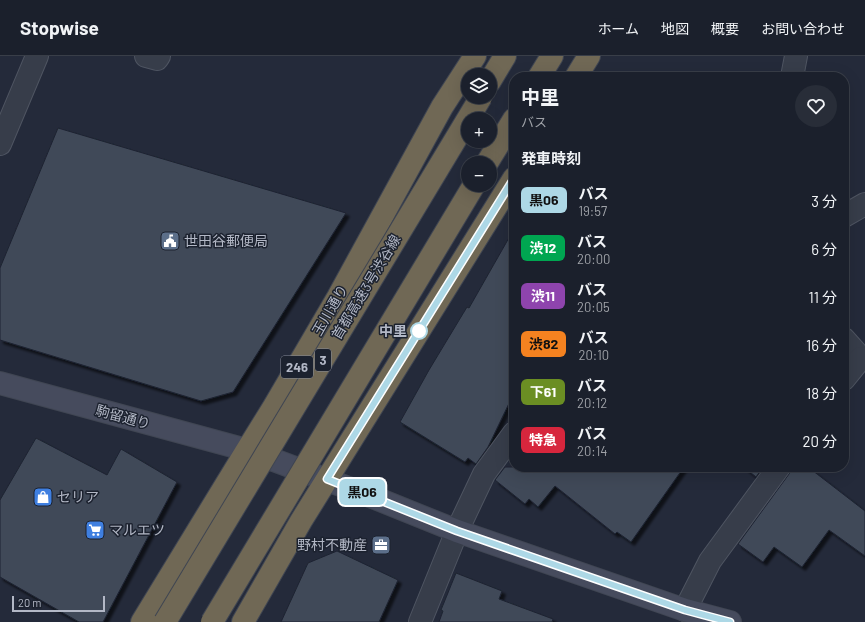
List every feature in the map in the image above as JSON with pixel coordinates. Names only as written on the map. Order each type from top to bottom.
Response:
[{"type":"highway","name":"玉川通り","points":[[142,622],[274,408],[338,297],[442,107],[476,56]]},
{"type":"highway","points":[[497,70],[505,56]]},
{"type":"highway","points":[[542,72],[552,56]]},
{"type":"highway","points":[[579,72],[588,56]]},
{"type":"highway","name":"首都高速3号渋谷線","points":[[165,622],[477,104]]},
{"type":"highway","points":[[491,156],[509,127]]},
{"type":"highway","points":[[242,622],[301,521],[509,186]]},
{"type":"highway","points":[[212,622],[470,192]]},
{"type":"street","points":[[0,144],[37,56]]},
{"type":"street","points":[[146,56],[157,59],[159,56]]},
{"type":"street","points":[[793,72],[796,56]]},
{"type":"street","points":[[849,213],[865,204]]},
{"type":"street","points":[[849,344],[863,358],[849,373]]},
{"type":"street","name":"駒留通り","points":[[0,383],[247,450],[327,479],[457,531],[685,610],[730,622]]},
{"type":"street","points":[[420,622],[457,531],[484,474],[509,440]]},
{"type":"street","points":[[685,610],[710,561],[775,472]]},
{"type":"building","name":"世田谷郵便局","points":[[58,128],[346,213],[233,392],[201,401],[0,340],[0,268]]},
{"type":"building","points":[[509,238],[509,403],[488,447],[476,464],[468,458],[465,462],[400,422],[467,307],[469,308]]},
{"type":"building","points":[[36,438],[107,475],[121,449],[177,482],[103,622],[79,622],[0,577],[0,500]]},
{"type":"building","points":[[505,467],[509,467],[509,472],[680,472],[631,542],[617,532],[615,534],[555,486],[538,507],[529,499],[525,504],[495,480]]},
{"type":"building","points":[[750,472],[760,472],[756,477]]},
{"type":"building","points":[[790,472],[814,472],[865,511],[865,556],[829,530],[802,567],[774,547],[763,562],[738,544]]},
{"type":"building","points":[[337,551],[398,580],[379,622],[281,622],[308,563]]},
{"type":"building","points":[[456,573],[502,591],[499,599],[553,619],[552,622],[439,622],[443,611],[441,610]]},
{"type":"bus line","name":"黒06","points":[[509,186],[327,479],[457,531],[685,610],[730,622]]},
{"type":"place","name":"世田谷郵便局","points":[[170,241]]},
{"type":"place","name":"中里","points":[[419,331]]},
{"type":"place","name":"セリア","points":[[43,497]]},
{"type":"place","name":"マルエツ","points":[[95,530]]},
{"type":"place","name":"野村不動産","points":[[381,545]]}]
